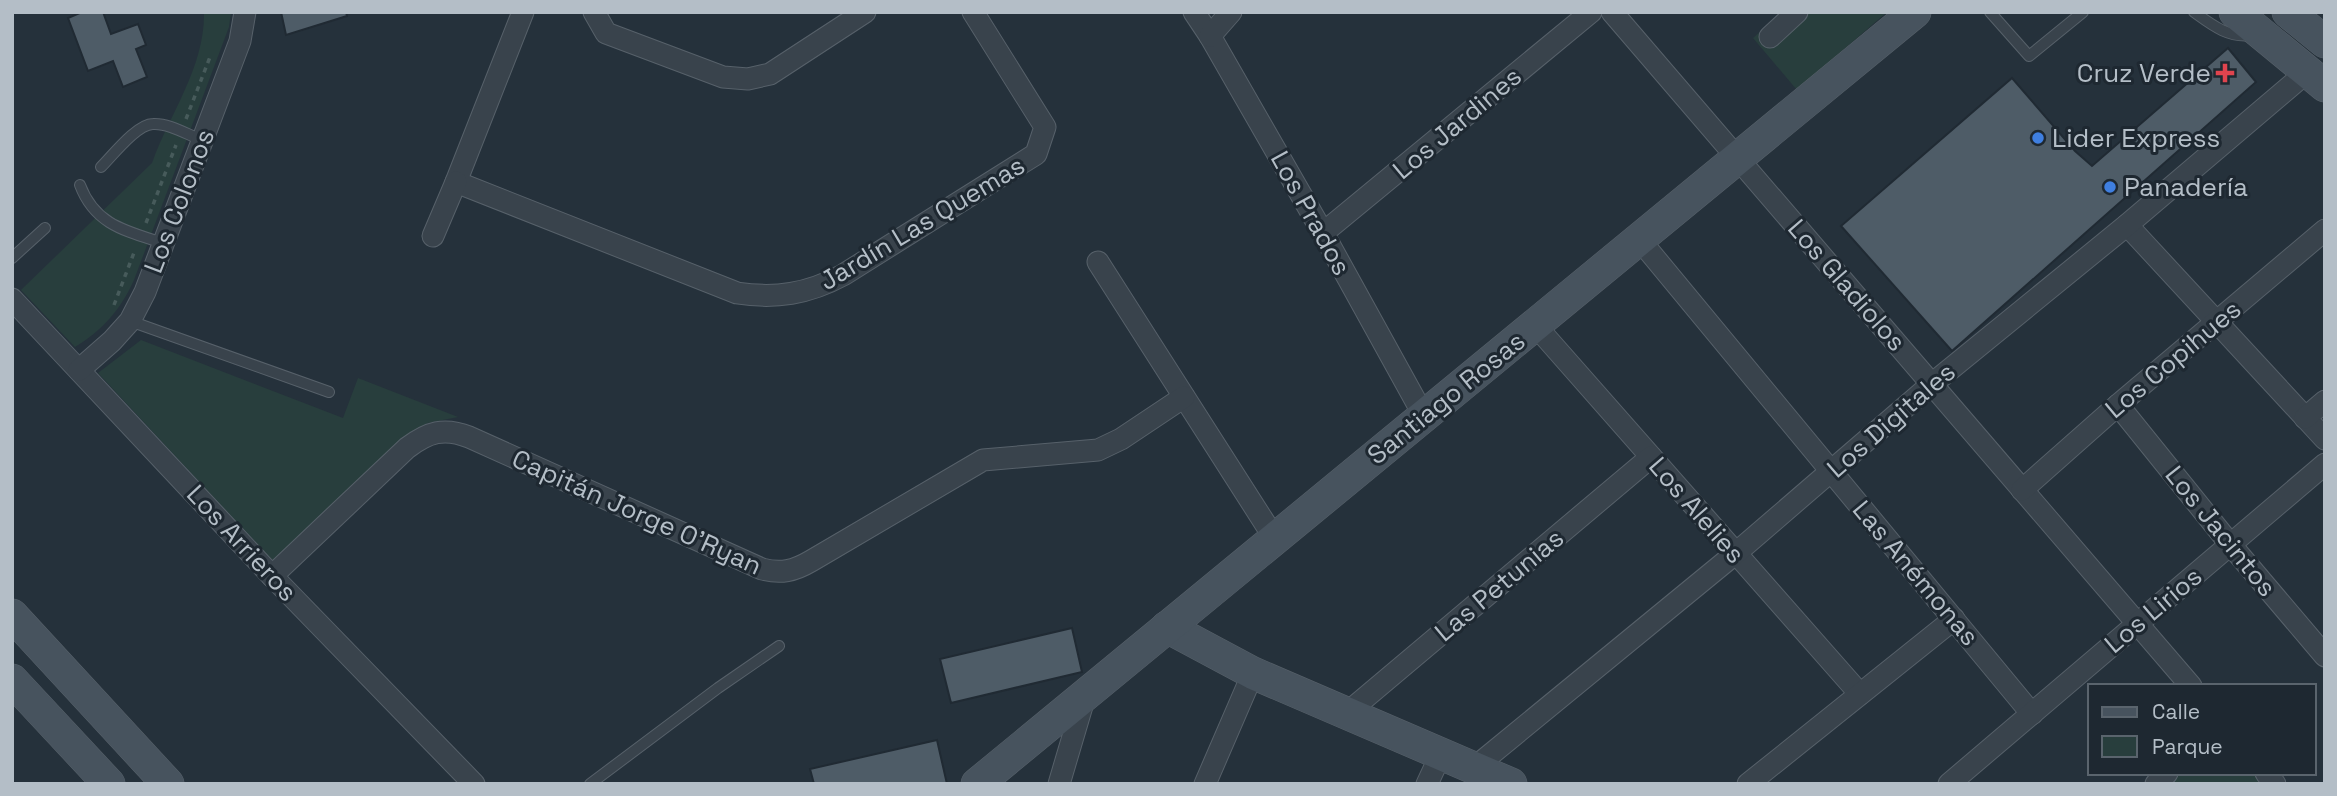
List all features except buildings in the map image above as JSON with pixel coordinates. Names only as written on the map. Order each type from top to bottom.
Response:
[{"type":"street","name":"Los Colonos","points":[[79,370],[112,341],[122,314],[145,292],[240,41],[245,12]]},
{"type":"street","points":[[433,236],[523,12]]},
{"type":"street","points":[[594,12],[606,33],[723,77],[736,79],[770,74],[865,12]]},
{"type":"street","name":"Jardín Las Quemas","points":[[456,182],[737,293],[772,296],[808,291],[843,275],[1037,154],[1045,127],[973,12]]},
{"type":"street","name":"Los Prados","points":[[1194,12],[1323,233],[1424,416]]},
{"type":"street","points":[[1210,36],[1231,12]]},
{"type":"street","name":"Los Jardines","points":[[1323,233],[1591,12]]},
{"type":"street","name":"Los Gladiolos","points":[[1612,12],[2189,684]]},
{"type":"street","points":[[1770,37],[1797,12]]},
{"type":"street","name":"Santiago Rosas","points":[[977,784],[1915,12]]},
{"type":"street","points":[[2235,12],[2316,79]]},
{"type":"street","points":[[2288,12],[2325,42]]},
{"type":"street","name":"Los Digitales","points":[[1474,768],[1736,553],[1932,384],[2127,226],[2316,79]]},
{"type":"street","points":[[2127,226],[2325,439]]},
{"type":"street","name":"Los Copihues","points":[[2022,490],[2325,230]]},
{"type":"street","name":"Las Anémonas","points":[[1639,239],[2032,714]]},
{"type":"street","points":[[1098,262],[1275,539]]},
{"type":"street","name":"Los Arrieros","points":[[12,299],[272,576],[474,784]]},
{"type":"street","name":"Los Alelies","points":[[1535,325],[1860,694]]},
{"type":"street","name":"Capitán Jorge O'Ryan","points":[[272,576],[407,448],[434,432],[452,431],[469,437],[762,569],[783,572],[811,561],[984,460],[1098,450],[1121,439],[1184,397]]},
{"type":"street","points":[[2305,418],[2325,401]]},
{"type":"street","name":"Los Jacintos","points":[[2118,405],[2325,656]]},
{"type":"street","name":"Las Petunias","points":[[1347,713],[1651,457]]},
{"type":"street","name":"Los Lirios","points":[[1949,784],[2325,464]]},
{"type":"street","points":[[12,615],[168,784]]},
{"type":"street","points":[[1748,784],[1954,619]]},
{"type":"street","points":[[1167,627],[1253,673],[1511,784]]},
{"type":"street","points":[[1205,784],[1253,673]]},
{"type":"street","points":[[12,680],[109,784]]},
{"type":"street","points":[[1059,784],[1086,694]]},
{"type":"street","points":[[1427,784],[1441,754]]},
{"type":"lane","points":[[1990,12],[2029,56],[2083,12]]},
{"type":"lane","points":[[2194,12],[2222,32],[2243,36],[2261,33]]},
{"type":"lane","points":[[101,167],[142,127],[159,124],[202,140]]},
{"type":"lane","points":[[80,185],[88,203],[98,215],[114,226],[163,243]]},
{"type":"lane","points":[[12,258],[45,228]]},
{"type":"lane","points":[[122,314],[330,392]]},
{"type":"lane","points":[[590,784],[779,646]]},
{"type":"path","points":[[122,314],[141,236],[211,54]]},
{"type":"green space","points":[[204,12],[231,12],[229,27],[134,280],[110,318],[75,347],[21,290],[152,163],[193,71],[203,32]]},
{"type":"green space","points":[[1782,12],[1887,12],[1797,90],[1753,38]]},
{"type":"green space","points":[[141,340],[343,418],[358,378],[458,417],[428,423],[412,432],[273,561],[98,373]]},
{"type":"green space","points":[[2173,775],[2254,775],[2261,784],[2164,784]]},
{"type":"place","name":"Cruz Verde","points":[[2225,73]]},
{"type":"place","name":"Lider Express","points":[[2038,138]]},
{"type":"place","name":"Panadería","points":[[2110,187]]}]
